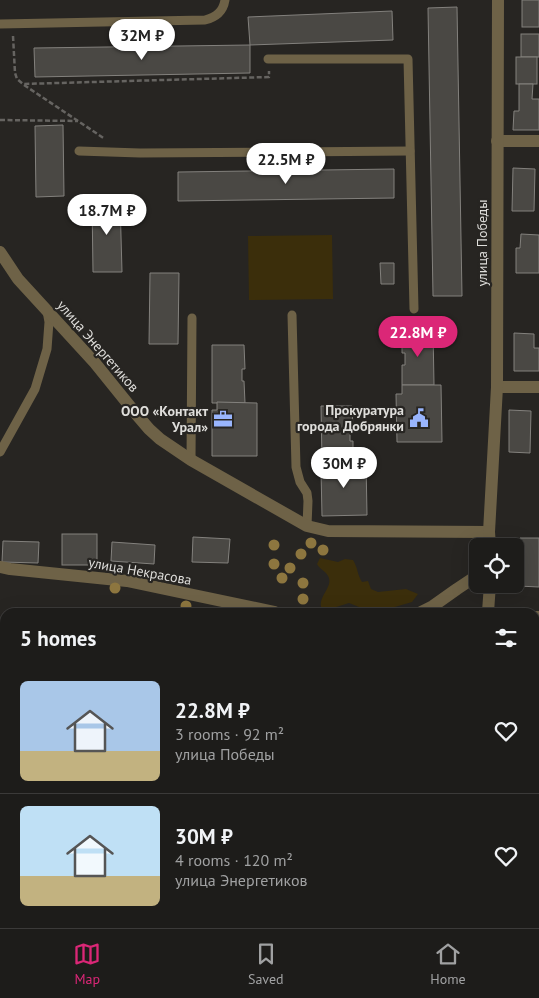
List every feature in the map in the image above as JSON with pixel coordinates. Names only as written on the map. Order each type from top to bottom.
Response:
[{"type":"street","name":"улица Победы","points":[[489,538],[497,387],[498,0]]},
{"type":"street","points":[[497,141],[539,141]]},
{"type":"street","name":"улица Энергетиков","points":[[0,252],[18,279],[95,363],[149,429],[160,439],[191,460],[307,526],[328,532],[489,532]]},
{"type":"street","points":[[497,387],[539,387]]},
{"type":"street","name":"улица Некрасова","points":[[0,566],[10,569],[127,581],[256,608]]},
{"type":"street","points":[[429,608],[469,581]]},
{"type":"street","points":[[488,608],[489,593]]},
{"type":"lane","points":[[0,24],[205,20],[212,19],[217,15],[226,0]]},
{"type":"lane","points":[[268,59],[408,59],[414,309]]},
{"type":"lane","points":[[79,151],[410,151]]},
{"type":"lane","points":[[0,452],[34,390],[46,349],[49,322],[47,310]]},
{"type":"lane","points":[[292,314],[296,467],[300,482],[307,494],[307,526]]},
{"type":"lane","points":[[191,460],[192,318]]},
{"type":"path","points":[[12,24],[16,79],[125,152]]},
{"type":"path","points":[[23,84],[269,77],[268,59]]},
{"type":"path","points":[[0,120],[78,122]]},
{"type":"shaded area","points":[[332,235],[333,299],[249,300],[248,236]]},
{"type":"shaded area","points":[[320,558],[338,562],[345,559],[353,560],[362,582],[368,581],[371,589],[378,592],[406,589],[418,594],[412,602],[391,608],[362,608],[349,603],[333,608],[324,608],[321,607],[321,603],[329,580],[327,574],[317,564]]},
{"type":"building","points":[[522,0],[539,0],[539,27],[522,27]]},
{"type":"building","points":[[457,7],[462,296],[433,296],[428,8]]},
{"type":"building","points":[[392,11],[393,40],[250,45],[248,17]]},
{"type":"building","points":[[521,34],[539,34],[539,57],[521,57]]},
{"type":"building","points":[[250,45],[250,73],[35,77],[34,48]]},
{"type":"building","points":[[516,57],[537,57],[537,84],[516,84]]},
{"type":"building","points":[[519,84],[533,84],[532,99],[539,99],[539,130],[513,130],[514,111],[519,111]]},
{"type":"building","points":[[63,125],[64,196],[36,197],[35,126]]},
{"type":"building","points":[[513,168],[535,169],[534,211],[512,211]]},
{"type":"building","points":[[394,169],[394,198],[178,201],[178,172]]},
{"type":"building","points":[[120,200],[122,272],[93,272],[92,201]]},
{"type":"building","points":[[521,234],[539,235],[539,273],[516,273],[516,248],[520,248]]},
{"type":"building","points":[[380,263],[394,263],[394,284],[381,284]]},
{"type":"building","points":[[150,273],[179,273],[178,344],[149,344]]},
{"type":"building","points":[[402,330],[433,330],[434,385],[402,385],[402,365],[405,365],[405,353],[402,353]]},
{"type":"building","points":[[514,333],[534,334],[534,348],[539,348],[539,371],[514,371]]},
{"type":"building","points":[[212,345],[244,345],[245,369],[242,369],[242,381],[244,381],[245,403],[212,403]]},
{"type":"building","name":"Прокуратура города Добрянки","points":[[402,385],[441,385],[442,442],[397,442],[396,394],[402,394]]},
{"type":"building","points":[[217,402],[257,403],[257,456],[212,456],[212,410],[217,410]]},
{"type":"building","points":[[321,406],[352,406],[353,429],[350,429],[350,441],[353,441],[353,461],[322,461]]},
{"type":"building","points":[[509,410],[531,411],[530,453],[509,452]]},
{"type":"building","points":[[325,461],[366,461],[367,515],[322,516],[321,470],[325,470]]},
{"type":"building","points":[[62,534],[97,534],[97,565],[62,565]]},
{"type":"building","points":[[193,537],[230,539],[228,563],[192,562]]},
{"type":"building","points":[[524,538],[539,538],[539,587],[524,586]]},
{"type":"building","points":[[3,541],[39,542],[38,563],[2,562]]},
{"type":"building","points":[[112,542],[155,545],[154,564],[111,561]]},
{"type":"place","name":"Прокуратура города Добрянки","points":[[419,418]]},
{"type":"place","name":"ООО «Контакт Урал»","points":[[223,419]]}]
